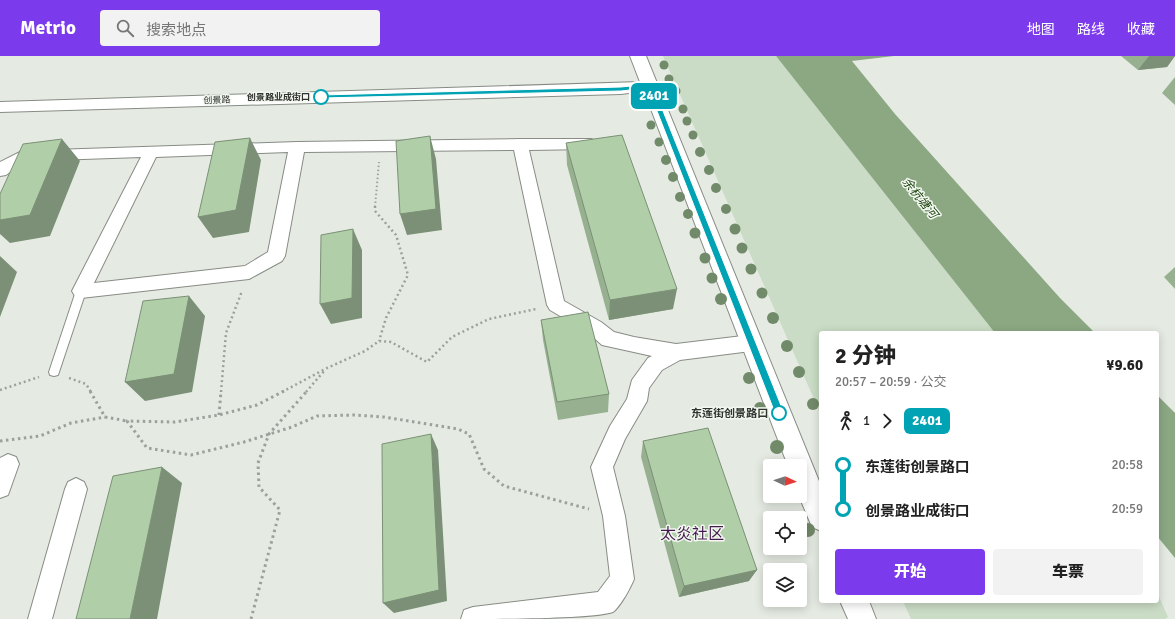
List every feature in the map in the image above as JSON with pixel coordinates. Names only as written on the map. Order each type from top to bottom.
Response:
[{"type":"street","points":[[638,56],[819,513]]},
{"type":"street","name":"创景路","points":[[0,107],[621,89],[650,86]]},
{"type":"street","points":[[520,144],[556,305],[594,326],[609,339],[634,345],[676,352],[751,343]]},
{"type":"street","points":[[0,171],[5,166],[22,156],[76,152],[151,152],[297,147],[608,144]]},
{"type":"street","points":[[80,291],[249,272],[276,256],[297,147]]},
{"type":"street","points":[[80,291],[151,152]]},
{"type":"street","points":[[473,619],[605,603],[622,579],[614,516],[602,467],[617,432],[637,401],[639,386],[654,364],[676,352]]},
{"type":"street","points":[[0,488],[8,464]]},
{"type":"street","points":[[40,619],[76,489]]},
{"type":"street","points":[[855,603],[862,619]]},
{"type":"lane","points":[[54,372],[80,291]]},
{"type":"path","points":[[0,441],[40,436],[71,423],[105,416],[127,421],[176,422],[219,415],[257,405],[327,368],[365,351],[379,341],[386,318],[408,275],[396,235],[375,211],[381,146]]},
{"type":"path","points":[[219,415],[226,333],[249,272]]},
{"type":"path","points":[[379,341],[391,342],[428,362],[452,337],[489,319],[556,305]]},
{"type":"path","points":[[251,619],[280,510],[259,487],[258,464],[269,434],[327,368]]},
{"type":"path","points":[[0,390],[54,372],[86,384],[105,416]]},
{"type":"path","points":[[127,421],[147,448],[191,455],[269,434],[317,416],[354,415],[384,417],[416,424],[458,429],[469,434],[484,469],[504,486],[614,516]]},
{"type":"shaded area","points":[[663,56],[776,56],[993,331],[819,331],[819,410]]},
{"type":"shaded area","points":[[1159,597],[1168,617],[1165,619],[911,619],[904,603],[1159,603]]},
{"type":"water","name":"余杭塘河","points":[[776,56],[894,56],[852,61],[895,114],[1060,298],[1093,331],[993,331]]},
{"type":"water","points":[[1159,397],[1175,413],[1175,558],[1159,538]]},
{"type":"building","points":[[622,135],[677,289],[610,300],[566,143]]},
{"type":"building","points":[[430,136],[436,209],[400,214],[396,141]]},
{"type":"building","points":[[250,138],[236,210],[198,217],[215,142]]},
{"type":"building","points":[[62,139],[30,215],[0,220],[0,194],[23,144]]},
{"type":"building","points":[[353,229],[352,298],[320,304],[321,235]]},
{"type":"building","points":[[189,296],[174,374],[125,382],[143,301]]},
{"type":"building","points":[[588,312],[609,394],[557,402],[541,320]]},
{"type":"building","points":[[708,428],[757,570],[684,586],[643,441]]},
{"type":"building","points":[[431,434],[439,590],[383,603],[382,444]]},
{"type":"building","points":[[162,467],[130,619],[76,619],[113,476]]},
{"type":"bus line","name":"2401","points":[[321,97],[621,89],[650,86],[779,413]]},
{"type":"place","name":"创景路业成街口","points":[[321,97]]},
{"type":"place","name":"东莲街创景路口","points":[[779,413]]},
{"type":"district","name":"太炎社区","points":[[692,533]]}]
